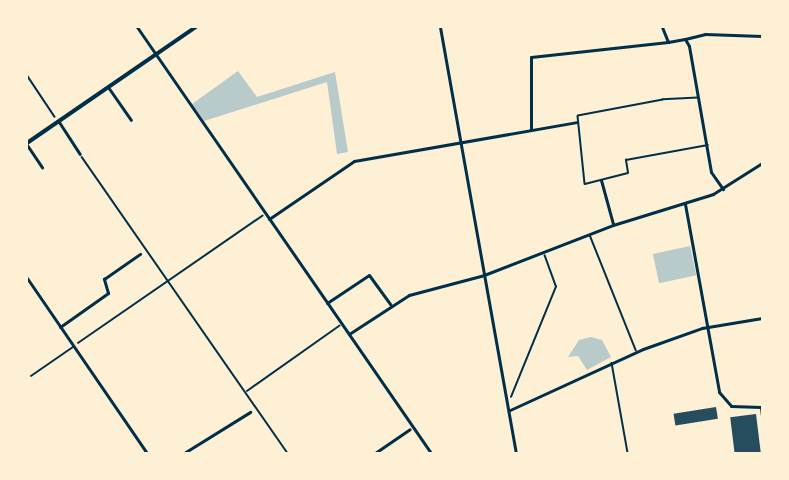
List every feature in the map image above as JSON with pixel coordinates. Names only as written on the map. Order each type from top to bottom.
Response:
[{"type":"street","points":[[137,27],[431,453]]},
{"type":"street","points":[[42,167],[27,144],[196,27]]},
{"type":"street","points":[[440,27],[516,453]]},
{"type":"street","points":[[662,27],[668,42]]},
{"type":"street","points":[[531,129],[531,57],[668,42],[705,34],[762,36]]},
{"type":"street","points":[[685,39],[699,98],[711,172],[723,189]]},
{"type":"street","points":[[108,87],[131,120]]},
{"type":"street","points":[[58,122],[80,154]]},
{"type":"street","points":[[269,219],[354,161],[577,122]]},
{"type":"street","points":[[349,334],[409,295],[484,275],[613,225],[685,204],[723,189],[762,163]]},
{"type":"street","points":[[601,180],[613,225]]},
{"type":"street","points":[[685,204],[719,392],[731,406],[761,407],[762,416]]},
{"type":"street","points":[[60,327],[108,294],[104,279],[140,254]]},
{"type":"street","points":[[327,303],[369,275],[391,305]]},
{"type":"street","points":[[27,278],[147,453]]},
{"type":"street","points":[[510,410],[637,351],[708,328],[762,318]]},
{"type":"street","points":[[184,453],[250,412]]},
{"type":"street","points":[[375,453],[410,429]]},
{"type":"lane","points":[[699,98],[663,100],[578,116],[585,184],[628,173],[626,160],[708,145]]},
{"type":"lane","points":[[589,234],[637,351]]},
{"type":"lane","points":[[31,376],[74,346]]},
{"type":"lane","points":[[612,362],[628,453]]},
{"type":"path","points":[[27,75],[58,122]]},
{"type":"path","points":[[80,154],[288,453]]},
{"type":"path","points":[[74,346],[265,214]]},
{"type":"path","points":[[508,403],[556,287],[543,252]]},
{"type":"path","points":[[246,391],[342,324]]},
{"type":"shaded area","points":[[238,71],[257,97],[335,72],[348,152],[337,154],[327,82],[204,121],[192,104]]},
{"type":"shaded area","points":[[690,246],[696,275],[659,283],[653,254]]},
{"type":"shaded area","points":[[591,337],[602,340],[611,357],[587,370],[578,356],[568,357],[579,340]]},
{"type":"building","points":[[716,407],[718,419],[675,426],[674,414]]},
{"type":"building","points":[[756,414],[761,453],[735,453],[730,417]]}]
